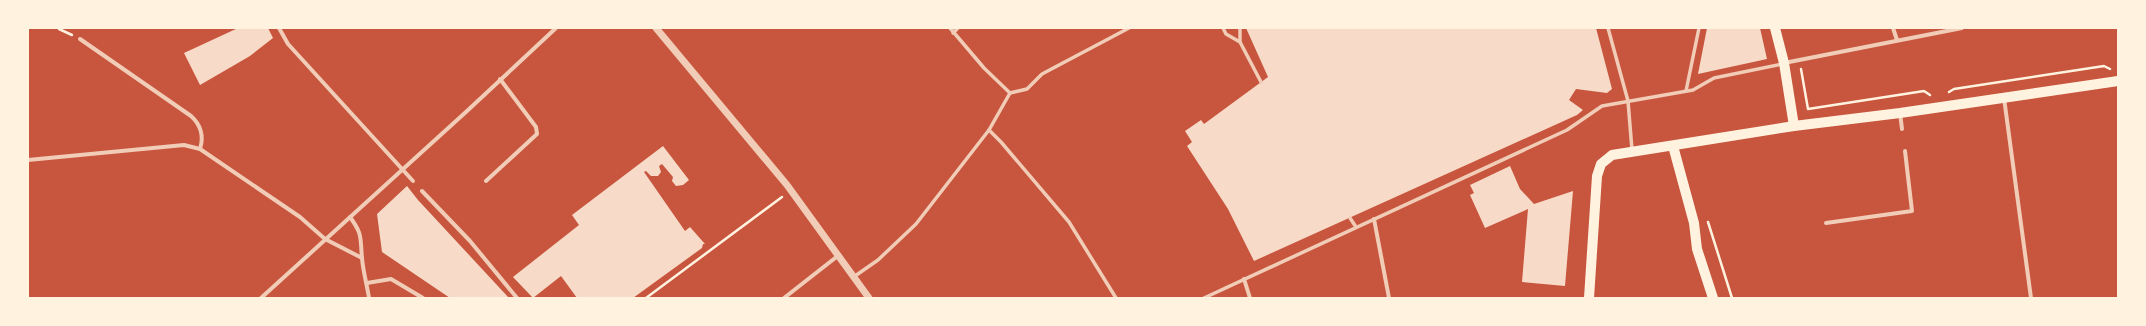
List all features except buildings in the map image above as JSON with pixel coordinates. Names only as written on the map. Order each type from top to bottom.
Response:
[{"type":"main road","points":[[1775,28],[1784,64],[1794,126]]},
{"type":"main road","points":[[1589,298],[1597,176],[1601,164],[1608,157],[1632,151],[1673,146],[1794,126],[1900,113],[2118,81]]},
{"type":"main road","points":[[1673,146],[1694,223],[1697,249],[1713,298]]},
{"type":"street","points":[[279,28],[288,44],[413,181]]},
{"type":"street","points":[[261,298],[556,28]]},
{"type":"street","points":[[656,28],[791,190],[855,276],[869,298]]},
{"type":"street","points":[[950,28],[984,68],[1010,93]]},
{"type":"street","points":[[953,32],[958,28]]},
{"type":"street","points":[[855,276],[878,260],[916,224],[988,130],[1010,93],[1027,89],[1042,74],[1130,28]]},
{"type":"street","points":[[1223,28],[1226,34],[1240,42]]},
{"type":"street","points":[[1240,28],[1240,42],[1261,82]]},
{"type":"street","points":[[1608,28],[1628,102],[1632,151]]},
{"type":"street","points":[[1686,91],[1699,28]]},
{"type":"street","points":[[1893,28],[1897,40]]},
{"type":"street","points":[[1204,298],[1244,278],[1459,181],[1567,130],[1602,106],[1693,90],[1714,78],[1962,28]]},
{"type":"street","points":[[80,39],[114,61],[195,119],[201,130],[200,149]]},
{"type":"street","points":[[486,180],[537,134],[536,127],[500,79]]},
{"type":"street","points":[[2004,97],[2031,298]]},
{"type":"street","points":[[1900,113],[1902,129]]},
{"type":"street","points":[[988,130],[1001,142],[1069,222],[1116,298]]},
{"type":"street","points":[[28,160],[184,144],[200,149],[300,217],[325,239],[362,258]]},
{"type":"street","points":[[1826,223],[1912,212],[1905,151]]},
{"type":"street","points":[[422,191],[470,241],[517,298]]},
{"type":"street","points":[[350,217],[359,229],[362,242],[362,258],[370,298]]},
{"type":"street","points":[[1350,218],[1356,227]]},
{"type":"street","points":[[1374,219],[1388,298]]},
{"type":"street","points":[[784,298],[839,254]]},
{"type":"street","points":[[1244,278],[1250,298]]},
{"type":"street","points":[[367,283],[391,279],[423,298]]},
{"type":"path","points":[[59,29],[80,39]]},
{"type":"path","points":[[1800,60],[1808,109],[1924,91],[1931,95]]},
{"type":"path","points":[[1946,94],[1954,89],[2104,66],[2113,70]]},
{"type":"path","points":[[646,298],[791,190]]}]
